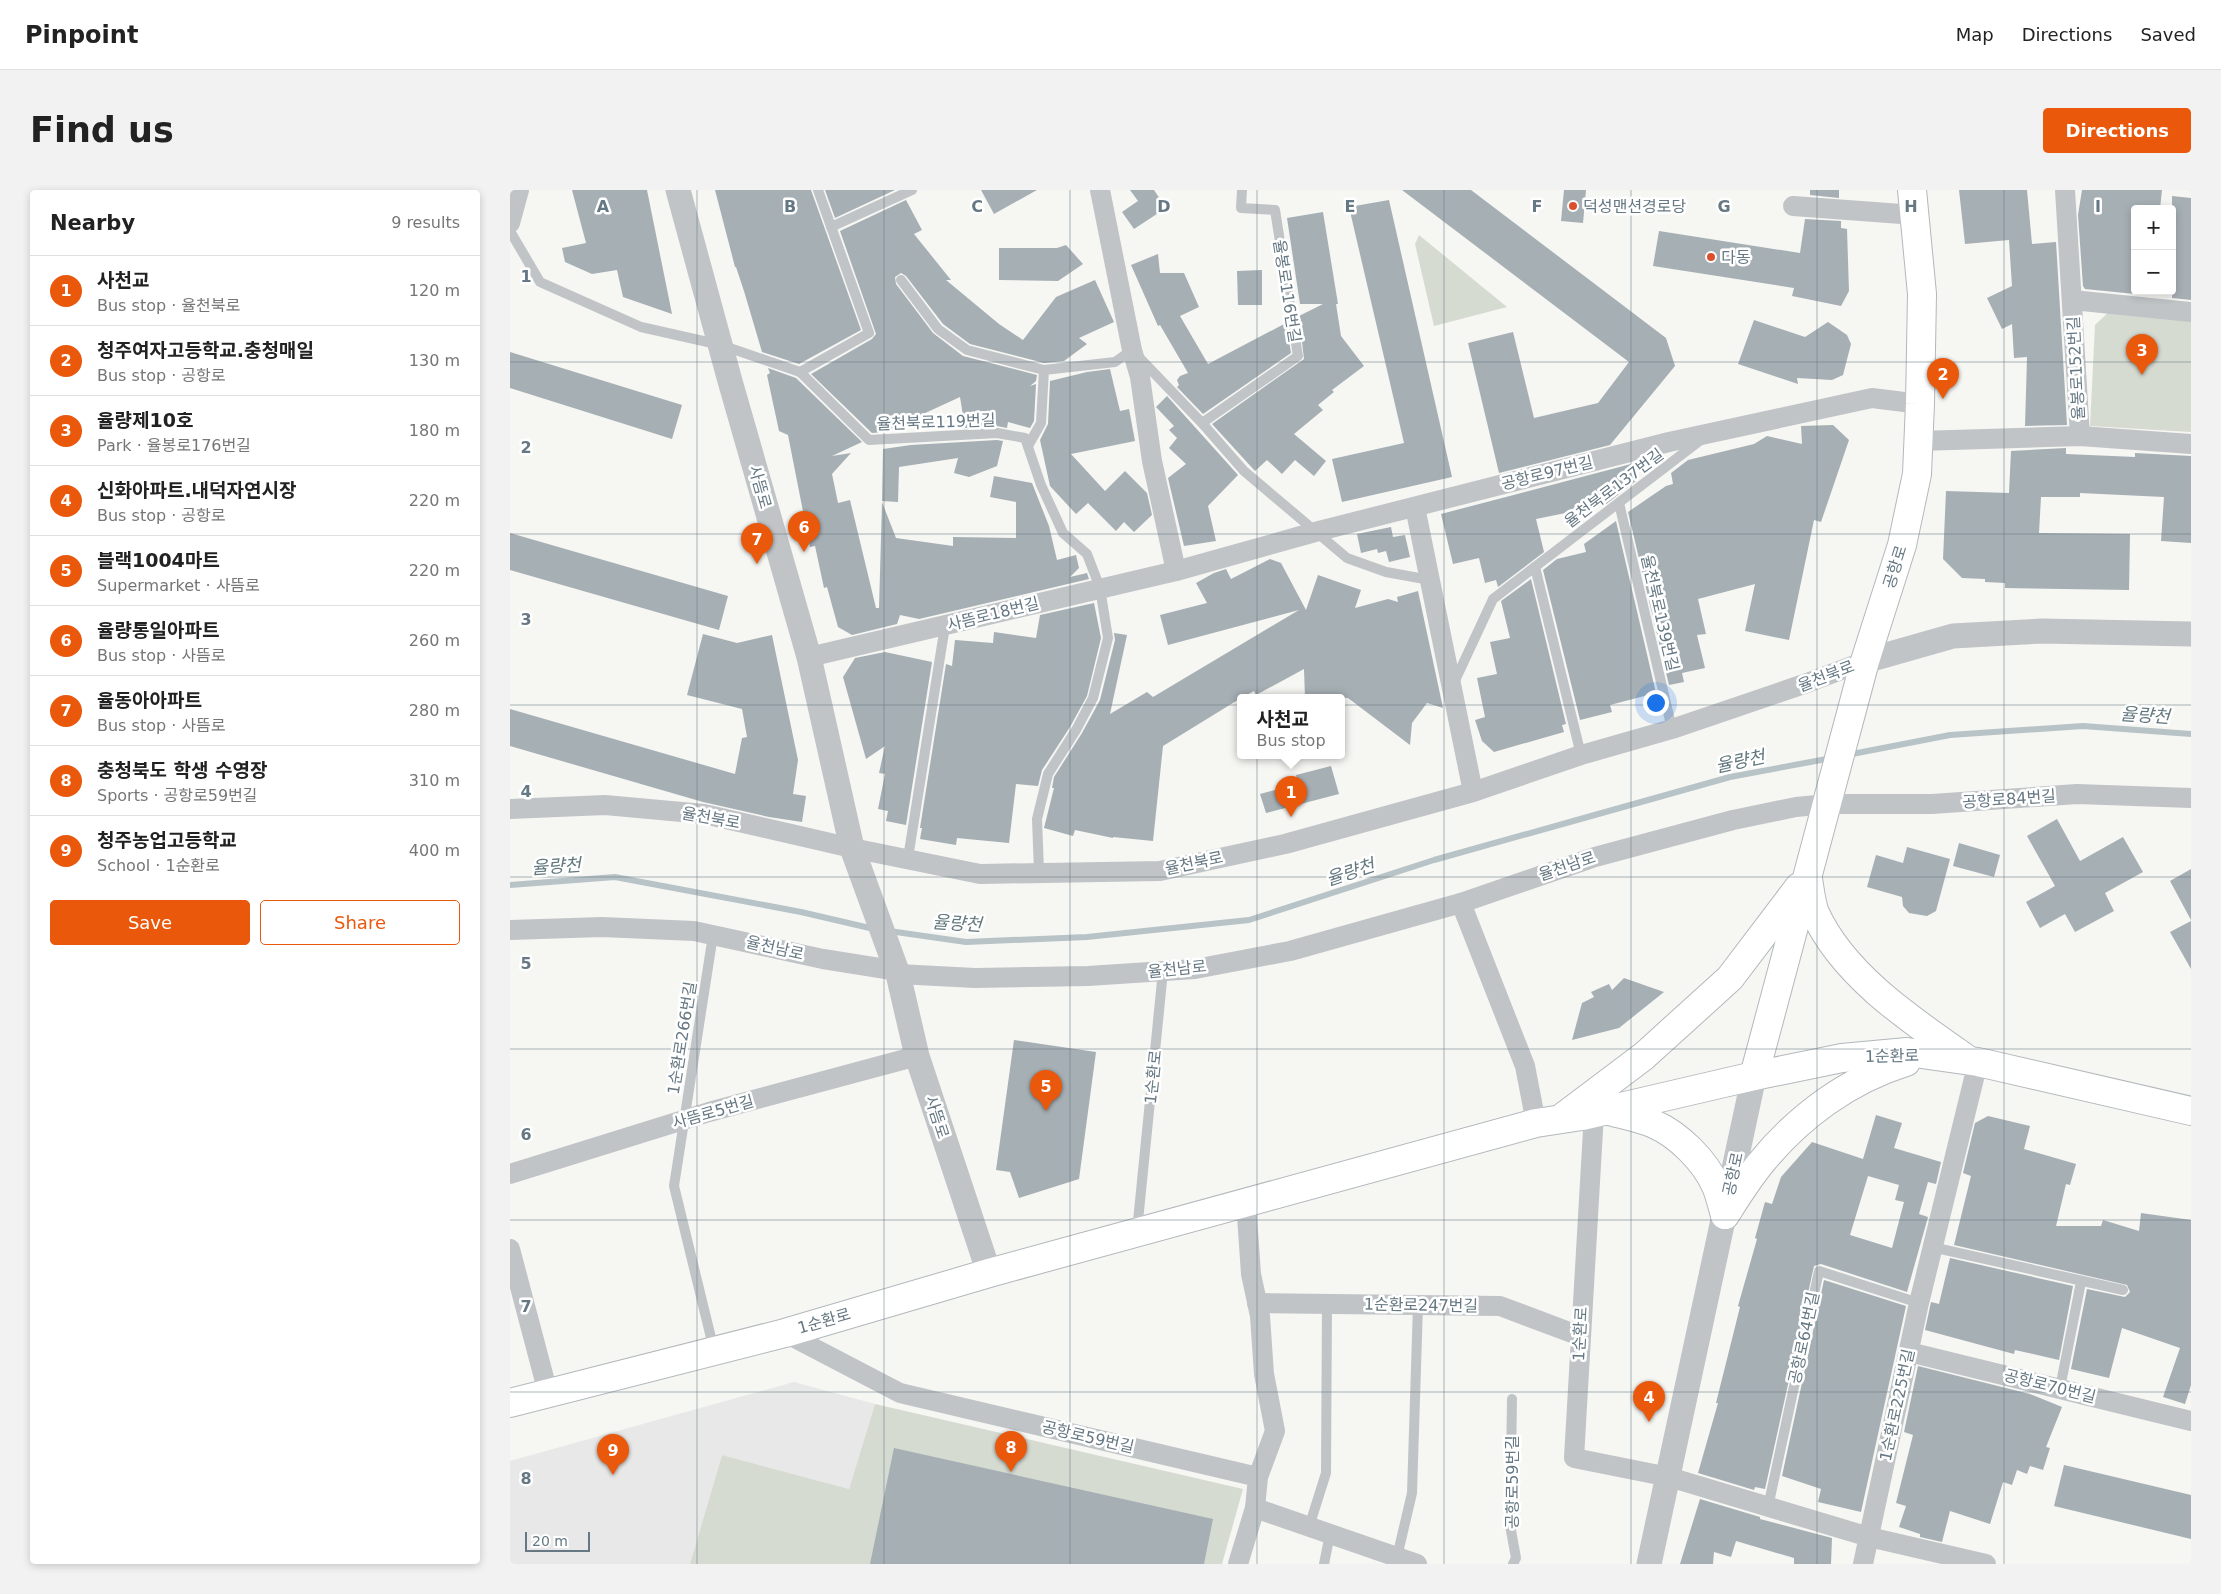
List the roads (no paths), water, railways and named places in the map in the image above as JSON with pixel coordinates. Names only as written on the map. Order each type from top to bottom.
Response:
[{"type":"main road","name":"공항로","points":[[1754,1076],[1856,691],[1902,545],[1917,474],[1922,294],[1914,203]]},
{"type":"main road","points":[[1807,875],[1815,911],[1827,934],[1844,957],[1882,996],[1909,1018],[1973,1061]]},
{"type":"main road","points":[[1547,1122],[1644,1056],[1730,978],[1807,875]]},
{"type":"main road","name":"1순환로","points":[[510,1402],[786,1333],[989,1273],[1547,1122],[1842,1058],[1907,1052],[1973,1061],[2191,1111]]},
{"type":"main road","points":[[1724,1215],[1759,1165],[1779,1142],[1831,1096],[1881,1070],[1909,1061],[1973,1061]]},
{"type":"main road","points":[[1600,1112],[1654,1124],[1669,1132],[1695,1155],[1705,1169],[1716,1186],[1724,1215]]},
{"type":"street","points":[[510,223],[519,190]]},
{"type":"street","name":"사뜸로","points":[[678,190],[720,345],[809,656],[852,848],[895,966],[917,1056],[989,1273]]},
{"type":"street","name":"율봉로152번길","points":[[2065,190],[2080,436]]},
{"type":"street","points":[[1101,191],[1132,350],[1140,377],[1152,462],[1176,571]]},
{"type":"street","points":[[1793,206],[1914,203]]},
{"type":"street","name":"율봉로152번길","points":[[2072,300],[2191,312]]},
{"type":"street","name":"공항로97번길","points":[[1176,571],[1315,532],[1711,432],[1872,398],[1920,404]]},
{"type":"street","points":[[1918,440],[2080,436],[2191,444]]},
{"type":"street","points":[[1415,507],[1453,686],[1473,792]]},
{"type":"street","name":"사뜸로18번길","points":[[809,656],[1176,571]]},
{"type":"street","name":"율천북로","points":[[510,809],[604,805],[704,814],[852,848],[980,874],[1160,871],[1286,844],[1473,792],[1581,755],[1672,729],[1865,661],[1953,636],[2042,631],[2191,634]]},
{"type":"street","name":"공항로84번길","points":[[1829,795],[1932,804],[2077,794],[2191,798]]},
{"type":"street","name":"율천남로","points":[[510,930],[602,927],[694,931],[823,959],[892,970],[895,966],[985,978],[1088,976],[1195,969],[1290,951],[1461,903],[1604,854],[1733,820],[1796,807],[1829,795]]},
{"type":"street","points":[[1461,903],[1547,1122]]},
{"type":"street","name":"사뜸로5번길","points":[[510,1174],[683,1120],[917,1056]]},
{"type":"street","name":"1순환로225번길","points":[[1863,1564],[1973,1061]]},
{"type":"street","name":"공항로","points":[[1649,1564],[1754,1076]]},
{"type":"street","name":"1순환로","points":[[1600,1112],[1580,1336],[1574,1458],[1669,1477]]},
{"type":"street","points":[[1238,1564],[1255,1508],[1258,1477],[1275,1431],[1264,1374],[1257,1303],[1251,1274],[1246,1202]]},
{"type":"street","points":[[510,1249],[548,1392]]},
{"type":"street","name":"1순환로247번길","points":[[1257,1303],[1500,1306],[1580,1336]]},
{"type":"street","name":"공항로59번길","points":[[786,1333],[900,1393],[1258,1477]]},
{"type":"street","name":"공항로70번길","points":[[1909,1352],[2191,1421]]},
{"type":"street","points":[[1669,1477],[1869,1536],[1986,1564]]},
{"type":"street","points":[[1255,1508],[1417,1564]]},
{"type":"lane","points":[[510,231],[540,282],[641,327],[720,345],[800,372],[869,333],[818,190]]},
{"type":"lane","points":[[831,227],[912,190]]},
{"type":"lane","name":"율봉로116번길","points":[[1202,423],[1298,356],[1275,210],[1240,208],[1242,190]]},
{"type":"lane","points":[[901,280],[938,329],[968,350],[1044,370],[1114,362],[1132,350],[1202,423],[1244,471],[1346,558],[1386,572],[1430,580]]},
{"type":"lane","points":[[1039,872],[1037,819],[1048,774],[1076,730],[1093,698],[1108,638],[1100,588],[1087,554],[1063,533],[1041,485],[1028,446],[1041,423],[1044,370]]},
{"type":"lane","name":"율천북로119번길","points":[[800,372],[869,440],[997,433],[1025,438],[1028,446]]},
{"type":"lane","name":"율천북로137번길","points":[[1453,686],[1494,599],[1711,432]]},
{"type":"lane","name":"율천북로139번길","points":[[1618,503],[1672,729]]},
{"type":"lane","points":[[1536,567],[1581,755]]},
{"type":"lane","points":[[908,858],[945,626]]},
{"type":"lane","name":"1순환로266번길","points":[[713,935],[674,1186],[714,1351]]},
{"type":"lane","name":"1순환로","points":[[1137,1232],[1162,981]]},
{"type":"lane","points":[[1932,1247],[2123,1290]]},
{"type":"lane","name":"공항로64번길","points":[[1768,1506],[1819,1272],[1919,1302]]},
{"type":"lane","points":[[2060,1388],[2082,1282]]},
{"type":"lane","points":[[1309,1527],[1326,1473],[1327,1303]]},
{"type":"lane","points":[[1397,1557],[1412,1494],[1418,1305]]},
{"type":"lane","name":"공항로59번길","points":[[1512,1399],[1510,1525],[1516,1558],[1513,1564]]},
{"type":"lane","points":[[1324,1564],[1330,1534]]},
{"type":"waterway","name":"율량천","points":[[1847,755],[1950,735],[2083,726],[2191,734]]},
{"type":"waterway","name":"율량천","points":[[889,931],[966,942],[1087,937],[1249,920],[1434,860],[1730,777],[1832,758]]},
{"type":"waterway","name":"율량천","points":[[510,885],[615,877],[801,912],[874,929]]},
{"type":"place","name":"덕성맨션경로당","points":[[1573,206]]},
{"type":"place","name":"다동","points":[[1711,257]]},
{"type":"place","name":"율량제10호","points":[[2142,375]]},
{"type":"place","name":"청주여자고등학교.충청매일","points":[[1943,399]]},
{"type":"place","name":"율량통일아파트","points":[[804,552]]},
{"type":"place","name":"율동아아파트","points":[[757,564]]},
{"type":"place","name":"사천교","points":[[1291,817]]},
{"type":"place","name":"블랙1004마트","points":[[1046,1111]]},
{"type":"place","name":"신화아파트.내덕자연시장","points":[[1649,1422]]},
{"type":"place","name":"충청북도 학생 수영장","points":[[1011,1472]]},
{"type":"place","name":"청주농업고등학교","points":[[613,1475]]}]
